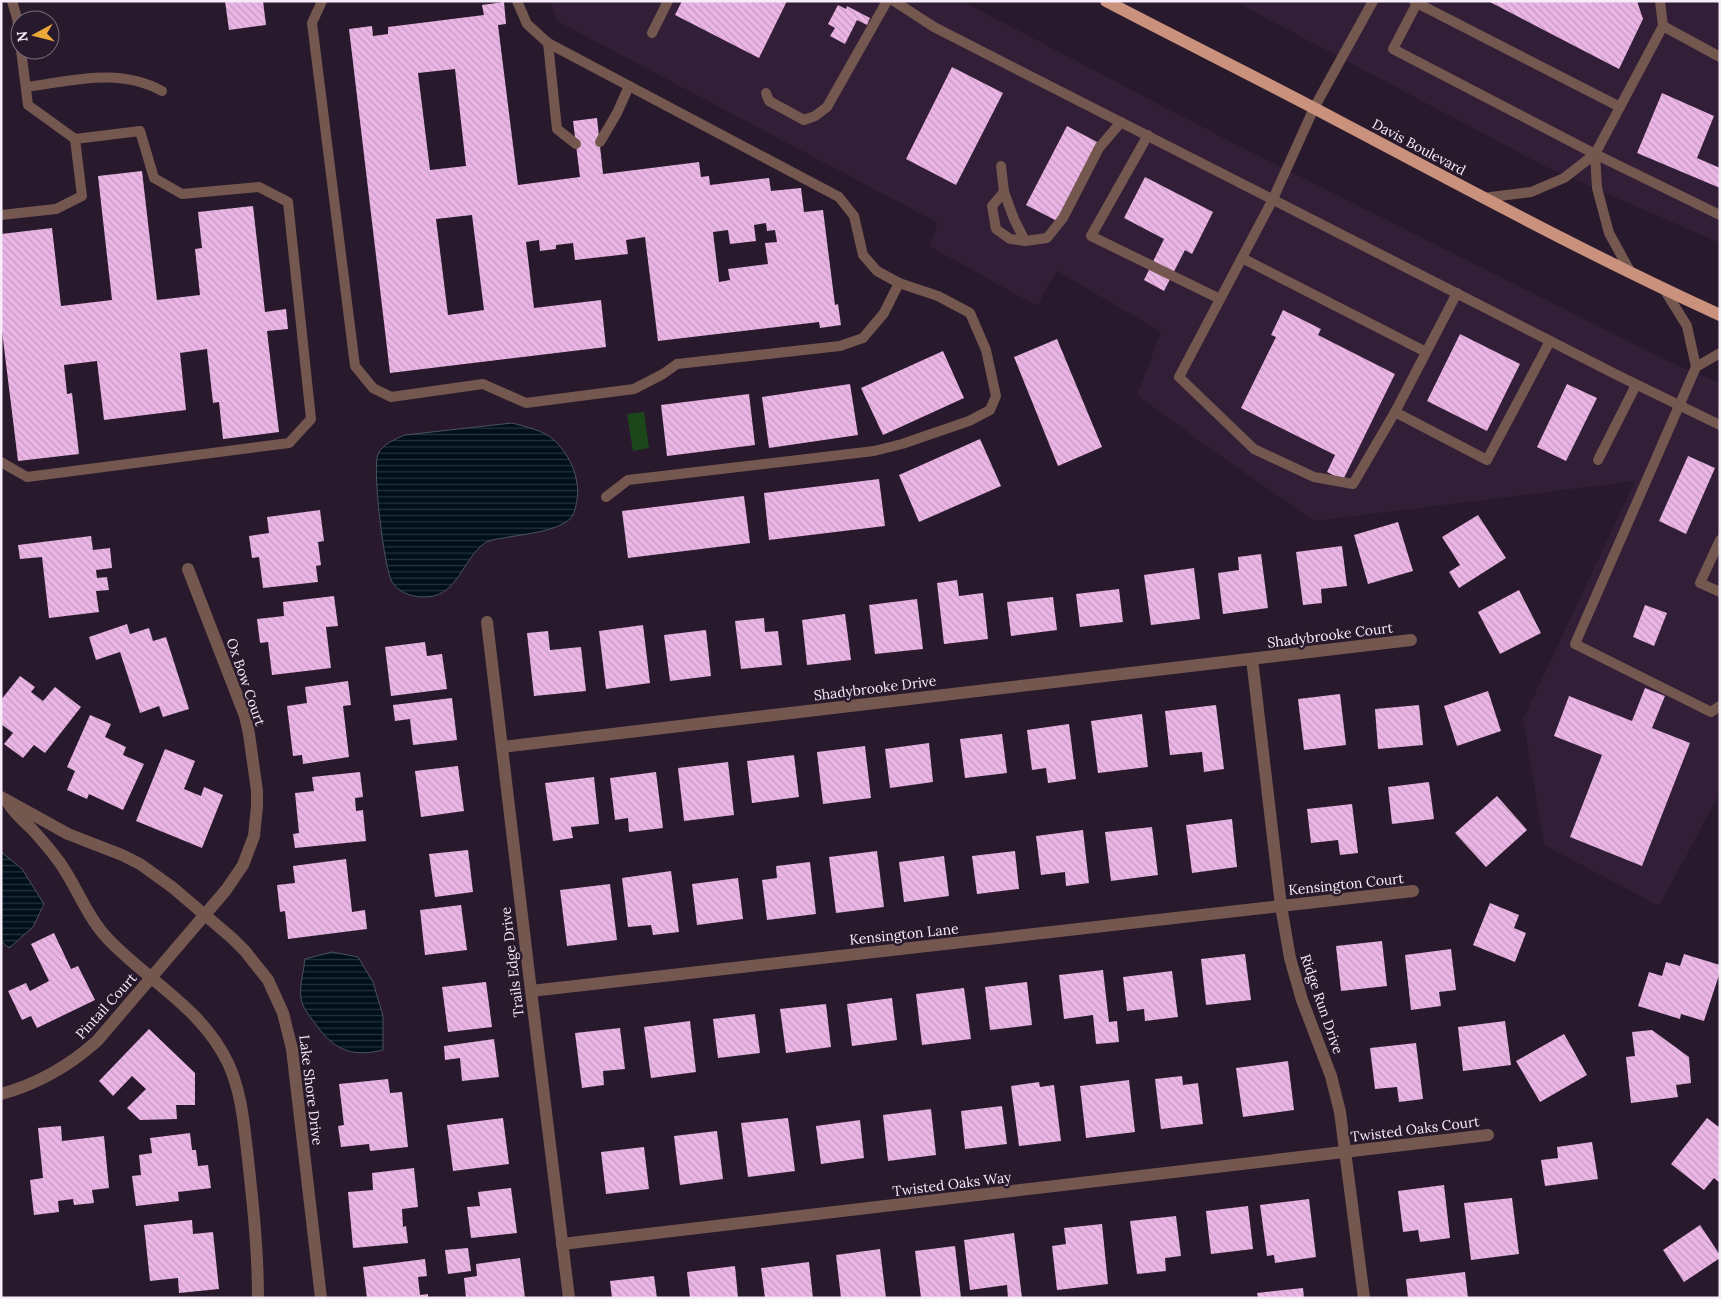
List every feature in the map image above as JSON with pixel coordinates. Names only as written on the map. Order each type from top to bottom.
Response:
[{"type":"main road","name":"Davis Boulevard","points":[[1106,1],[1314,108],[1482,198],[1720,315]]},
{"type":"street","name":"Ox Bow Court","points":[[188,569],[244,716],[252,752],[257,806],[254,836],[243,865],[226,890],[205,915]]},
{"type":"street","name":"Trails Edge Drive","points":[[487,622],[569,1298]]},
{"type":"street","name":"Shadybrooke Court","points":[[1252,659],[1410,640]]},
{"type":"street","name":"Shadybrooke Drive","points":[[502,747],[1252,659]]},
{"type":"street","name":"Ridge Run Drive","points":[[1252,659],[1281,906],[1290,958],[1302,1000],[1331,1076],[1340,1112],[1364,1298]]},
{"type":"street","name":"Lake Shore Drive","points":[[4,799],[68,834],[122,855],[157,875],[245,950],[268,980],[283,1013],[292,1049],[321,1298]]},
{"type":"street","name":"Lake Shore Drive","points":[[4,799],[13,812],[46,845],[60,864],[98,928],[118,949],[190,1011],[208,1031],[228,1063],[243,1116],[254,1207],[258,1298]]},
{"type":"street","name":"Kensington Court","points":[[1281,906],[1414,892]]},
{"type":"street","name":"Kensington Lane","points":[[531,991],[1281,906]]},
{"type":"street","points":[[152,978],[205,915]]},
{"type":"street","name":"Pintail Court","points":[[1,1094],[46,1077],[81,1054],[112,1025],[152,978]]},
{"type":"street","name":"Twisted Oaks Court","points":[[1346,1153],[1488,1135]]},
{"type":"street","name":"Twisted Oaks Way","points":[[562,1244],[1346,1153]]},
{"type":"lane","points":[[322,1],[312,24],[356,366],[373,388],[391,396],[483,384],[526,403],[634,389],[663,374],[677,364],[840,346],[863,338],[884,313],[899,283]]},
{"type":"lane","points":[[517,1],[526,24],[548,43],[839,197],[854,216],[863,255],[877,271],[899,283],[938,296],[970,312],[986,350],[996,396],[990,410],[969,421],[902,444],[874,451],[628,480],[606,496]]},
{"type":"lane","points":[[652,34],[668,1]]},
{"type":"lane","points":[[766,93],[769,101],[804,120],[815,116],[827,107],[887,1]]},
{"type":"lane","points":[[1373,1],[1314,108],[1273,199],[1179,377],[1254,449],[1314,477],[1353,484],[1395,412],[1457,293]]},
{"type":"lane","points":[[1482,198],[1531,192],[1564,178],[1595,154],[1663,26],[1660,1]]},
{"type":"lane","points":[[898,2],[934,27],[1636,385],[1720,425]]},
{"type":"lane","points":[[1620,107],[1416,2],[1393,49],[1595,154],[1720,214]]},
{"type":"lane","points":[[1663,26],[1720,57]]},
{"type":"lane","points":[[548,43],[557,129],[576,144]]},
{"type":"lane","points":[[1,462],[26,477],[279,444],[289,442],[311,419],[288,202],[258,187],[182,194],[154,178],[140,131],[75,139],[28,105],[22,60]]},
{"type":"lane","points":[[26,87],[108,76],[150,84],[162,92]]},
{"type":"lane","points":[[600,142],[617,113],[629,86]]},
{"type":"lane","points":[[1004,192],[992,206],[996,229],[1010,238],[1025,241],[1046,238],[1063,218],[1099,148],[1121,122]]},
{"type":"lane","points":[[1148,135],[1091,236],[1220,299]]},
{"type":"lane","points":[[1,215],[56,209],[82,196],[75,139]]},
{"type":"lane","points":[[1595,154],[1597,188],[1609,233],[1632,273]]},
{"type":"lane","points":[[1001,166],[1004,192],[1025,241]]},
{"type":"lane","points":[[1242,258],[1426,352]]},
{"type":"lane","points":[[1664,289],[1687,326],[1696,368]]},
{"type":"lane","points":[[1395,412],[1487,460],[1550,341]]},
{"type":"lane","points":[[1720,352],[1696,368],[1575,644],[1711,712],[1720,706]]},
{"type":"lane","points":[[1598,460],[1636,385]]},
{"type":"lane","points":[[1720,540],[1716,555],[1700,583],[1720,592]]},
{"type":"shaded area","points":[[550,1],[962,1],[1233,143],[1666,360],[1720,383],[1720,793],[1659,906],[1544,845],[1523,719],[1635,481],[1315,521],[1226,460],[1137,395],[1161,332],[1057,271],[1037,306],[929,246],[938,223],[557,21]]},
{"type":"shaded area","points":[[1234,1],[1720,1],[1720,243],[1546,167]]},
{"type":"green space","points":[[644,412],[649,448],[633,451],[627,414]]},
{"type":"water","points":[[512,423],[534,429],[554,440],[570,462],[574,470],[577,487],[576,505],[571,518],[549,529],[487,542],[474,554],[450,587],[442,593],[421,597],[401,591],[392,582],[382,539],[377,478],[377,463],[380,450],[390,442],[405,435]]},
{"type":"water","points":[[1,852],[22,869],[44,904],[33,927],[9,948],[1,941]]},
{"type":"water","points":[[332,952],[358,957],[373,982],[383,1016],[383,1050],[361,1053],[352,1052],[335,1045],[321,1031],[304,1008],[301,984],[305,959]]},
{"type":"building","points":[[225,1],[263,1],[266,25],[229,30]]},
{"type":"building","points":[[682,1],[787,1],[759,58],[675,15]]},
{"type":"building","points":[[1488,1],[1637,1],[1643,19],[1619,69]]},
{"type":"building","points":[[504,2],[506,24],[498,25],[518,185],[580,177],[573,121],[597,118],[603,174],[699,162],[701,177],[709,176],[710,185],[769,178],[771,191],[801,188],[804,212],[823,210],[835,305],[838,304],[841,325],[820,328],[819,322],[658,341],[645,237],[626,240],[628,254],[575,260],[573,243],[556,245],[556,249],[540,251],[539,240],[526,242],[534,308],[601,300],[606,347],[390,373],[349,29],[372,26],[373,36],[388,34],[388,27],[484,15],[482,5]],"holes":[[[455,69],[466,166],[430,170],[418,73]],[[472,215],[484,310],[448,315],[436,219]],[[766,223],[767,231],[775,230],[777,242],[765,243],[768,264],[728,269],[730,280],[719,282],[713,232],[728,230],[730,244],[756,241],[754,225]]]},
{"type":"building","points":[[838,5],[846,9],[847,6],[870,18],[867,25],[857,20],[845,44],[830,36],[835,28],[828,24]]},
{"type":"building","points":[[952,67],[1003,93],[956,185],[906,159]]},
{"type":"building","points":[[1662,93],[1714,116],[1697,158],[1720,168],[1720,188],[1637,153]]},
{"type":"building","points":[[1067,126],[1097,142],[1057,221],[1026,205]]},
{"type":"building","points":[[142,171],[157,300],[200,295],[195,249],[202,248],[198,212],[253,206],[265,312],[286,309],[288,329],[267,331],[279,432],[223,439],[219,402],[213,403],[207,349],[180,353],[186,410],[104,420],[97,361],[64,365],[67,394],[72,393],[79,454],[18,461],[1,323],[1,234],[52,228],[61,306],[112,300],[98,176]]},
{"type":"building","points":[[1145,177],[1213,212],[1192,254],[1185,250],[1164,291],[1144,280],[1164,239],[1124,218]]},
{"type":"building","points":[[1283,310],[1321,329],[1318,335],[1395,374],[1343,480],[1327,472],[1335,455],[1241,408],[1276,337],[1271,335]]},
{"type":"building","points":[[1460,334],[1520,364],[1487,431],[1427,401]]},
{"type":"building","points":[[1057,339],[1102,447],[1058,466],[1014,357]]},
{"type":"building","points":[[943,351],[964,398],[883,435],[861,388]]},
{"type":"building","points":[[850,384],[858,435],[769,448],[762,397]]},
{"type":"building","points":[[1567,384],[1597,398],[1566,461],[1537,447]]},
{"type":"building","points":[[749,394],[755,445],[667,456],[661,405]]},
{"type":"building","points":[[980,439],[1001,486],[919,522],[899,475]]},
{"type":"building","points":[[1688,456],[1715,468],[1686,534],[1659,521]]},
{"type":"building","points":[[879,479],[885,526],[769,540],[764,493]]},
{"type":"building","points":[[744,496],[750,543],[628,558],[622,511]]},
{"type":"building","points":[[320,510],[324,541],[318,542],[321,565],[316,566],[318,582],[263,588],[259,557],[252,558],[249,536],[269,533],[267,517]]},
{"type":"building","points":[[1478,515],[1506,558],[1459,588],[1449,572],[1460,565],[1442,537]]},
{"type":"building","points":[[1398,522],[1413,571],[1368,584],[1354,535]]},
{"type":"building","points":[[91,536],[93,550],[110,548],[112,568],[96,570],[97,578],[107,577],[109,590],[96,591],[99,612],[49,618],[42,557],[20,559],[18,545]]},
{"type":"building","points":[[1342,546],[1347,586],[1321,589],[1322,603],[1303,605],[1296,552]]},
{"type":"building","points":[[1261,554],[1268,608],[1223,614],[1218,573],[1239,570],[1238,557]]},
{"type":"building","points":[[1194,568],[1200,619],[1151,625],[1144,575]]},
{"type":"building","points":[[957,580],[959,596],[983,593],[988,639],[944,644],[937,583]]},
{"type":"building","points":[[1119,589],[1123,622],[1080,627],[1076,594]]},
{"type":"building","points":[[1519,590],[1541,633],[1500,654],[1478,612]]},
{"type":"building","points":[[334,596],[338,626],[326,627],[331,668],[272,675],[268,642],[260,643],[257,619],[284,616],[283,602]]},
{"type":"building","points":[[1053,597],[1057,630],[1011,636],[1007,602]]},
{"type":"building","points":[[917,599],[923,649],[875,654],[869,605]]},
{"type":"building","points":[[1645,605],[1667,613],[1654,646],[1633,637]]},
{"type":"building","points":[[845,614],[851,660],[807,665],[802,620]]},
{"type":"building","points":[[764,618],[765,632],[778,631],[782,665],[741,669],[735,621]]},
{"type":"building","points":[[127,624],[130,634],[149,628],[153,641],[166,637],[189,709],[163,717],[159,706],[140,713],[120,652],[96,660],[89,637]]},
{"type":"building","points":[[643,625],[650,683],[606,689],[599,631]]},
{"type":"building","points":[[706,630],[711,676],[670,681],[664,635]]},
{"type":"building","points":[[548,631],[550,650],[581,647],[586,691],[534,696],[527,633]]},
{"type":"building","points":[[425,642],[427,656],[442,654],[447,689],[391,696],[385,647]]},
{"type":"building","points":[[20,676],[35,687],[31,692],[43,701],[55,687],[81,707],[45,753],[34,745],[23,758],[4,744],[13,733],[1,724],[1,700]]},
{"type":"building","points":[[348,681],[351,705],[343,706],[349,757],[303,764],[302,755],[293,756],[287,706],[307,703],[305,687]]},
{"type":"building","points":[[1645,688],[1665,696],[1652,728],[1690,743],[1642,866],[1570,837],[1602,755],[1554,736],[1569,696],[1632,721]]},
{"type":"building","points":[[1488,691],[1501,731],[1457,746],[1444,706]]},
{"type":"building","points":[[1340,694],[1346,745],[1304,750],[1298,699]]},
{"type":"building","points":[[452,698],[457,740],[413,745],[410,719],[395,721],[393,705]]},
{"type":"building","points":[[1216,705],[1224,769],[1204,772],[1202,752],[1170,755],[1165,711]]},
{"type":"building","points":[[1419,705],[1423,745],[1378,749],[1375,709]]},
{"type":"building","points":[[1142,714],[1148,767],[1098,773],[1091,721]]},
{"type":"building","points":[[90,715],[111,724],[105,737],[126,747],[123,755],[144,764],[123,810],[89,794],[87,799],[67,790],[75,771],[67,767]]},
{"type":"building","points":[[1069,724],[1076,779],[1048,783],[1046,768],[1032,770],[1027,730]]},
{"type":"building","points":[[1002,734],[1007,773],[965,778],[960,739]]},
{"type":"building","points":[[929,743],[933,782],[890,788],[885,749]]},
{"type":"building","points":[[865,746],[871,798],[823,804],[817,752]]},
{"type":"building","points":[[165,749],[195,761],[184,789],[201,796],[204,787],[223,795],[202,848],[136,821]]},
{"type":"building","points":[[794,755],[799,797],[752,803],[747,761]]},
{"type":"building","points":[[728,762],[734,815],[684,821],[678,768]]},
{"type":"building","points":[[458,766],[464,811],[421,817],[415,771]]},
{"type":"building","points":[[360,772],[363,797],[355,798],[356,811],[363,810],[366,841],[295,848],[293,834],[299,833],[295,793],[314,791],[312,777]]},
{"type":"building","points":[[656,772],[663,828],[629,832],[628,818],[615,820],[610,778]]},
{"type":"building","points":[[594,777],[599,824],[571,827],[573,838],[553,841],[545,783]]},
{"type":"building","points":[[1429,782],[1434,819],[1392,824],[1388,787]]},
{"type":"building","points":[[1497,796],[1527,830],[1486,867],[1455,833]]},
{"type":"building","points":[[1352,804],[1358,853],[1340,855],[1338,840],[1311,843],[1307,809]]},
{"type":"building","points":[[1232,819],[1237,867],[1192,873],[1186,825]]},
{"type":"building","points":[[1152,827],[1158,875],[1111,881],[1105,832]]},
{"type":"building","points":[[1083,830],[1089,883],[1066,886],[1065,872],[1041,875],[1036,836]]},
{"type":"building","points":[[468,850],[473,892],[435,897],[429,854]]},
{"type":"building","points":[[877,851],[884,907],[836,913],[829,857]]},
{"type":"building","points":[[1015,851],[1019,889],[977,894],[972,856]]},
{"type":"building","points":[[944,856],[949,896],[904,902],[899,862]]},
{"type":"building","points":[[346,859],[352,912],[365,910],[367,929],[288,939],[285,911],[280,912],[277,885],[295,883],[293,866]]},
{"type":"building","points":[[810,862],[816,914],[767,920],[762,880],[777,878],[776,866]]},
{"type":"building","points":[[671,871],[679,932],[653,935],[651,925],[628,927],[622,878]]},
{"type":"building","points":[[738,878],[743,919],[697,925],[692,884]]},
{"type":"building","points":[[610,884],[617,940],[567,946],[560,890]]},
{"type":"building","points":[[1490,903],[1519,915],[1514,928],[1526,933],[1515,962],[1473,945]]},
{"type":"building","points":[[461,905],[467,950],[425,955],[420,910]]},
{"type":"building","points":[[54,933],[71,969],[78,966],[95,1000],[37,1028],[31,1016],[22,1020],[8,991],[26,983],[30,991],[49,981],[31,944]]},
{"type":"building","points":[[1382,941],[1387,986],[1341,991],[1336,946]]},
{"type":"building","points":[[1451,949],[1456,990],[1439,992],[1441,1006],[1411,1010],[1405,955]]},
{"type":"building","points":[[1245,954],[1251,1000],[1206,1005],[1201,959]]},
{"type":"building","points":[[1684,954],[1720,965],[1720,972],[1704,1021],[1681,1014],[1680,1019],[1638,1006],[1649,972],[1662,976],[1666,962],[1680,966]]},
{"type":"building","points":[[1103,970],[1109,1022],[1117,1021],[1119,1042],[1096,1044],[1093,1015],[1064,1019],[1059,975]]},
{"type":"building","points":[[1172,971],[1178,1017],[1145,1021],[1144,1009],[1127,1011],[1123,977]]},
{"type":"building","points":[[486,982],[492,1027],[448,1032],[442,987]]},
{"type":"building","points":[[1027,982],[1032,1025],[990,1030],[985,987]]},
{"type":"building","points":[[964,988],[971,1039],[922,1045],[916,994]]},
{"type":"building","points":[[892,998],[897,1040],[852,1046],[847,1004]]},
{"type":"building","points":[[826,1004],[831,1047],[786,1053],[780,1009]]},
{"type":"building","points":[[755,1014],[760,1053],[718,1058],[713,1019]]},
{"type":"building","points":[[690,1021],[696,1072],[651,1078],[644,1027]]},
{"type":"building","points":[[1505,1021],[1511,1065],[1463,1071],[1458,1027]]},
{"type":"building","points":[[620,1028],[625,1069],[603,1071],[604,1085],[582,1088],[575,1033]]},
{"type":"building","points":[[149,1029],[195,1073],[195,1105],[176,1105],[177,1119],[140,1120],[127,1108],[146,1089],[132,1076],[113,1096],[99,1081]]},
{"type":"building","points":[[1652,1030],[1689,1057],[1691,1083],[1676,1085],[1678,1097],[1631,1103],[1626,1057],[1635,1056],[1632,1032]]},
{"type":"building","points":[[1564,1034],[1587,1075],[1540,1102],[1516,1061]]},
{"type":"building","points":[[494,1039],[499,1077],[462,1081],[460,1058],[445,1060],[444,1046]]},
{"type":"building","points":[[1416,1043],[1423,1099],[1399,1102],[1397,1087],[1375,1089],[1370,1048]]},
{"type":"building","points":[[1288,1061],[1294,1110],[1243,1117],[1236,1068]]},
{"type":"building","points":[[1182,1076],[1183,1085],[1198,1083],[1203,1124],[1161,1129],[1155,1079]]},
{"type":"building","points":[[388,1079],[390,1093],[402,1092],[408,1147],[370,1151],[369,1144],[341,1147],[338,1126],[344,1125],[339,1084]]},
{"type":"building","points":[[1129,1080],[1135,1132],[1086,1138],[1080,1086]]},
{"type":"building","points":[[1039,1082],[1040,1087],[1054,1085],[1061,1141],[1019,1146],[1011,1086]]},
{"type":"building","points":[[1002,1106],[1007,1144],[965,1149],[961,1111]]},
{"type":"building","points":[[931,1109],[936,1155],[888,1161],[883,1115]]},
{"type":"building","points":[[503,1118],[509,1164],[453,1171],[447,1125]]},
{"type":"building","points":[[788,1118],[795,1171],[748,1177],[741,1123]]},
{"type":"building","points":[[1707,1118],[1720,1128],[1720,1183],[1714,1178],[1704,1190],[1671,1164]]},
{"type":"building","points":[[860,1120],[864,1158],[821,1164],[816,1126]]},
{"type":"building","points":[[61,1126],[62,1141],[104,1136],[109,1188],[92,1190],[94,1203],[74,1205],[73,1199],[58,1201],[59,1212],[34,1215],[30,1180],[43,1178],[38,1128]]},
{"type":"building","points":[[717,1131],[723,1179],[680,1185],[674,1136]]},
{"type":"building","points":[[190,1133],[192,1150],[196,1150],[198,1166],[208,1165],[211,1188],[178,1192],[179,1201],[136,1206],[132,1176],[141,1175],[139,1155],[152,1153],[150,1138]]},
{"type":"building","points":[[1592,1142],[1598,1179],[1545,1186],[1541,1160],[1558,1158],[1557,1147]]},
{"type":"building","points":[[644,1147],[649,1189],[606,1194],[601,1152]]},
{"type":"building","points":[[414,1168],[418,1207],[402,1209],[403,1227],[406,1226],[408,1243],[353,1248],[348,1192],[373,1190],[372,1173]]},
{"type":"building","points":[[1444,1185],[1450,1238],[1420,1242],[1418,1230],[1403,1232],[1398,1191]]},
{"type":"building","points":[[511,1188],[517,1233],[471,1238],[467,1207],[480,1206],[478,1192]]},
{"type":"building","points":[[1512,1198],[1519,1254],[1471,1260],[1464,1203]]},
{"type":"building","points":[[1309,1199],[1316,1257],[1275,1263],[1274,1255],[1267,1256],[1260,1205]]},
{"type":"building","points":[[1248,1206],[1253,1249],[1211,1254],[1206,1211]]},
{"type":"building","points":[[1176,1216],[1181,1256],[1165,1258],[1166,1271],[1137,1274],[1130,1221]]},
{"type":"building","points":[[192,1220],[193,1234],[213,1232],[219,1289],[179,1293],[178,1278],[150,1281],[144,1225]]},
{"type":"building","points":[[1102,1224],[1108,1284],[1057,1290],[1052,1246],[1066,1244],[1064,1228]]},
{"type":"building","points":[[1700,1225],[1720,1255],[1720,1258],[1684,1282],[1663,1250]]},
{"type":"building","points":[[1014,1233],[1022,1298],[1008,1298],[1007,1285],[970,1290],[964,1240]]},
{"type":"building","points":[[955,1246],[961,1298],[921,1298],[915,1251]]},
{"type":"building","points":[[468,1248],[471,1271],[448,1274],[445,1250]]},
{"type":"building","points":[[880,1249],[886,1298],[841,1298],[836,1255]]},
{"type":"building","points":[[520,1258],[525,1298],[466,1298],[464,1278],[477,1276],[476,1264]]},
{"type":"building","points":[[425,1259],[427,1276],[418,1277],[420,1295],[428,1294],[428,1298],[367,1298],[363,1267]]},
{"type":"building","points":[[809,1262],[813,1298],[765,1298],[761,1268]]},
{"type":"building","points":[[735,1266],[738,1298],[690,1298],[687,1272]]},
{"type":"building","points":[[1465,1272],[1468,1298],[1408,1298],[1406,1279]]},
{"type":"building","points":[[654,1276],[657,1298],[612,1298],[610,1281]]},
{"type":"building","points":[[1303,1288],[1304,1298],[1258,1298],[1257,1293]]}]
